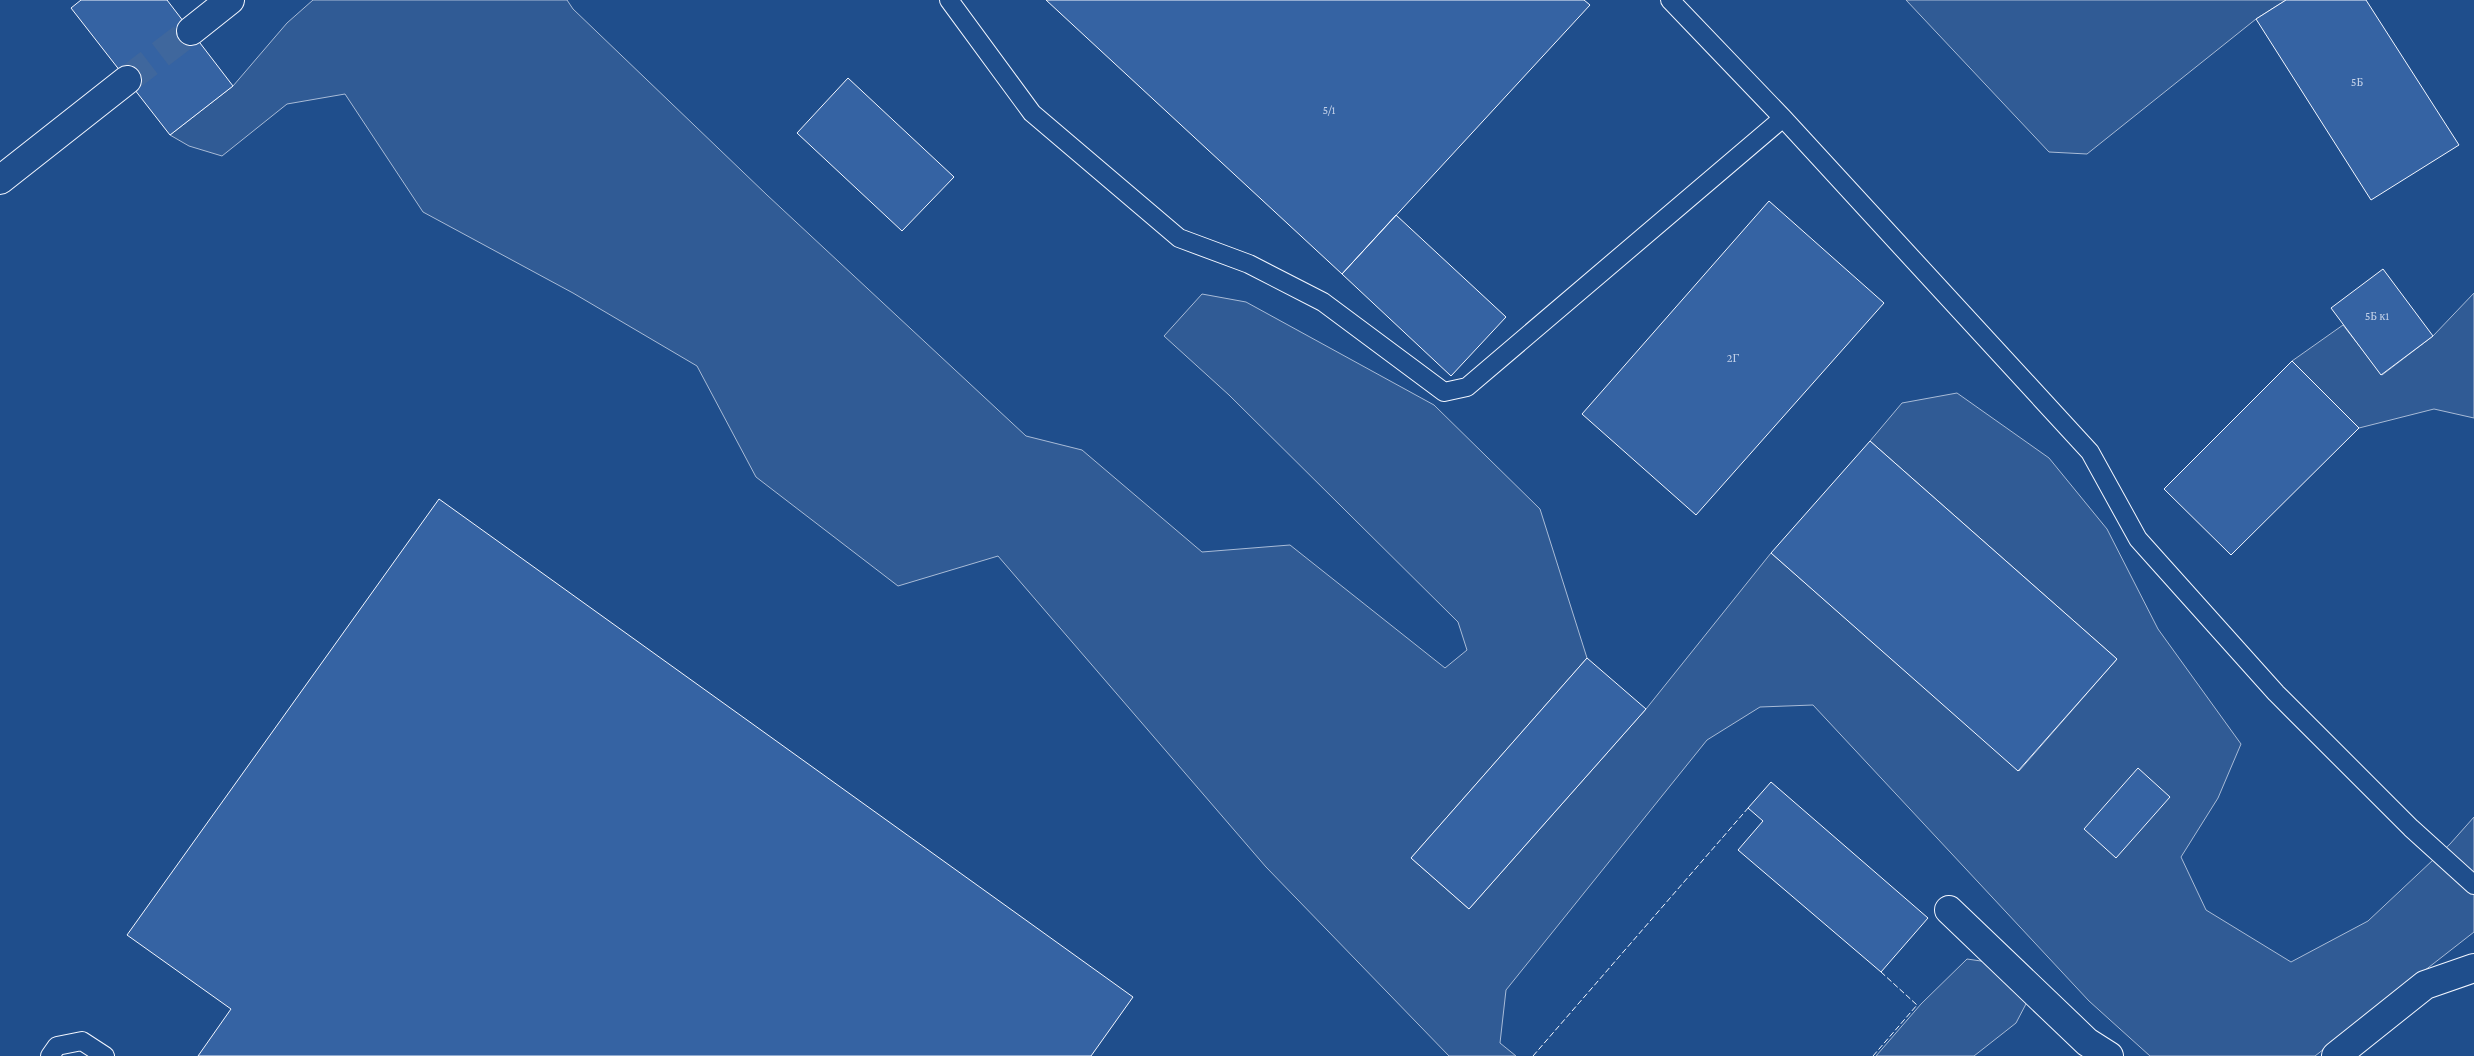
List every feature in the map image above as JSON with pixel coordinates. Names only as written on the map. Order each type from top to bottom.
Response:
[{"type":"street","points":[[191,31],[230,0]]},
{"type":"street","points":[[0,180],[127,80]]},
{"type":"street","points":[[1949,910],[2087,1042],[2108,1056]]},
{"type":"street","points":[[2336,1056],[2425,986],[2474,968]]},
{"type":"lane","points":[[950,0],[1032,113],[1179,238],[1249,264],[1323,302],[1444,392],[1467,387],[1783,118]]},
{"type":"lane","points":[[1670,0],[1783,118],[2090,452],[2138,539],[2276,693],[2411,828],[2474,885]]},
{"type":"lane","points":[[50,1056],[58,1046],[82,1041],[105,1056]]},
{"type":"shaded area","points":[[313,0],[567,0],[573,9],[767,195],[1026,436],[1082,450],[1202,552],[1290,545],[1445,668],[1467,650],[1458,622],[1229,395],[1164,336],[1202,294],[1246,302],[1434,405],[1540,509],[1587,658],[1411,858],[1469,909],[1646,709],[1771,553],[2019,771],[2117,659],[1870,441],[1902,403],[1957,393],[2049,458],[2107,529],[2158,629],[2241,744],[2218,798],[2181,857],[2206,910],[2291,962],[2368,921],[2450,844],[2474,817],[2474,932],[2315,1056],[2150,1056],[2089,1001],[1813,705],[1760,707],[1707,740],[1506,990],[1500,1043],[1516,1056],[1449,1056],[1266,867],[998,556],[898,586],[756,477],[697,366],[573,293],[423,212],[345,94],[287,104],[222,156],[189,146],[170,135],[233,86],[287,23]]},
{"type":"shaded area","points":[[1906,0],[2286,0],[2256,19],[2087,154],[2049,152]]},
{"type":"shaded area","points":[[2474,293],[2474,418],[2434,409],[2359,428],[2292,361],[2343,325],[2382,375],[2433,336]]},
{"type":"shaded area","points":[[1967,959],[1995,963],[2027,1002],[2016,1023],[1974,1056],[1876,1056],[1921,1004]]},
{"type":"building","points":[[81,0],[167,0],[233,86],[170,135],[71,8]]},
{"type":"building","points":[[1046,0],[1584,0],[1590,5],[1342,274]]},
{"type":"building","points":[[2286,0],[2366,0],[2459,145],[2371,200],[2256,19]]},
{"type":"building","points":[[848,78],[954,177],[902,231],[797,133]]},
{"type":"building","points":[[1769,201],[1884,303],[1696,515],[1582,414]]},
{"type":"building","points":[[1396,215],[1506,317],[1451,376],[1342,274]]},
{"type":"building","points":[[2383,269],[2433,336],[2381,375],[2331,308]]},
{"type":"building","points":[[2292,361],[2359,428],[2231,555],[2164,489]]},
{"type":"building","points":[[1870,441],[2117,659],[2018,771],[1771,553]]},
{"type":"building","points":[[439,499],[1133,997],[1091,1056],[198,1056],[231,1009],[127,935]]},
{"type":"building","points":[[1587,658],[1646,709],[1469,909],[1411,858]]},
{"type":"building","points":[[2138,768],[2170,797],[2116,858],[2084,829]]},
{"type":"building","points":[[1771,782],[1928,918],[1881,972],[1738,850],[1763,821],[1748,808]]},
{"type":"tunnel","points":[[127,80],[191,31]]},
{"type":"fence","points":[[1533,1056],[1749,807]]},
{"type":"fence","points":[[1873,1056],[1917,1005],[1881,972],[1883,970]]}]
